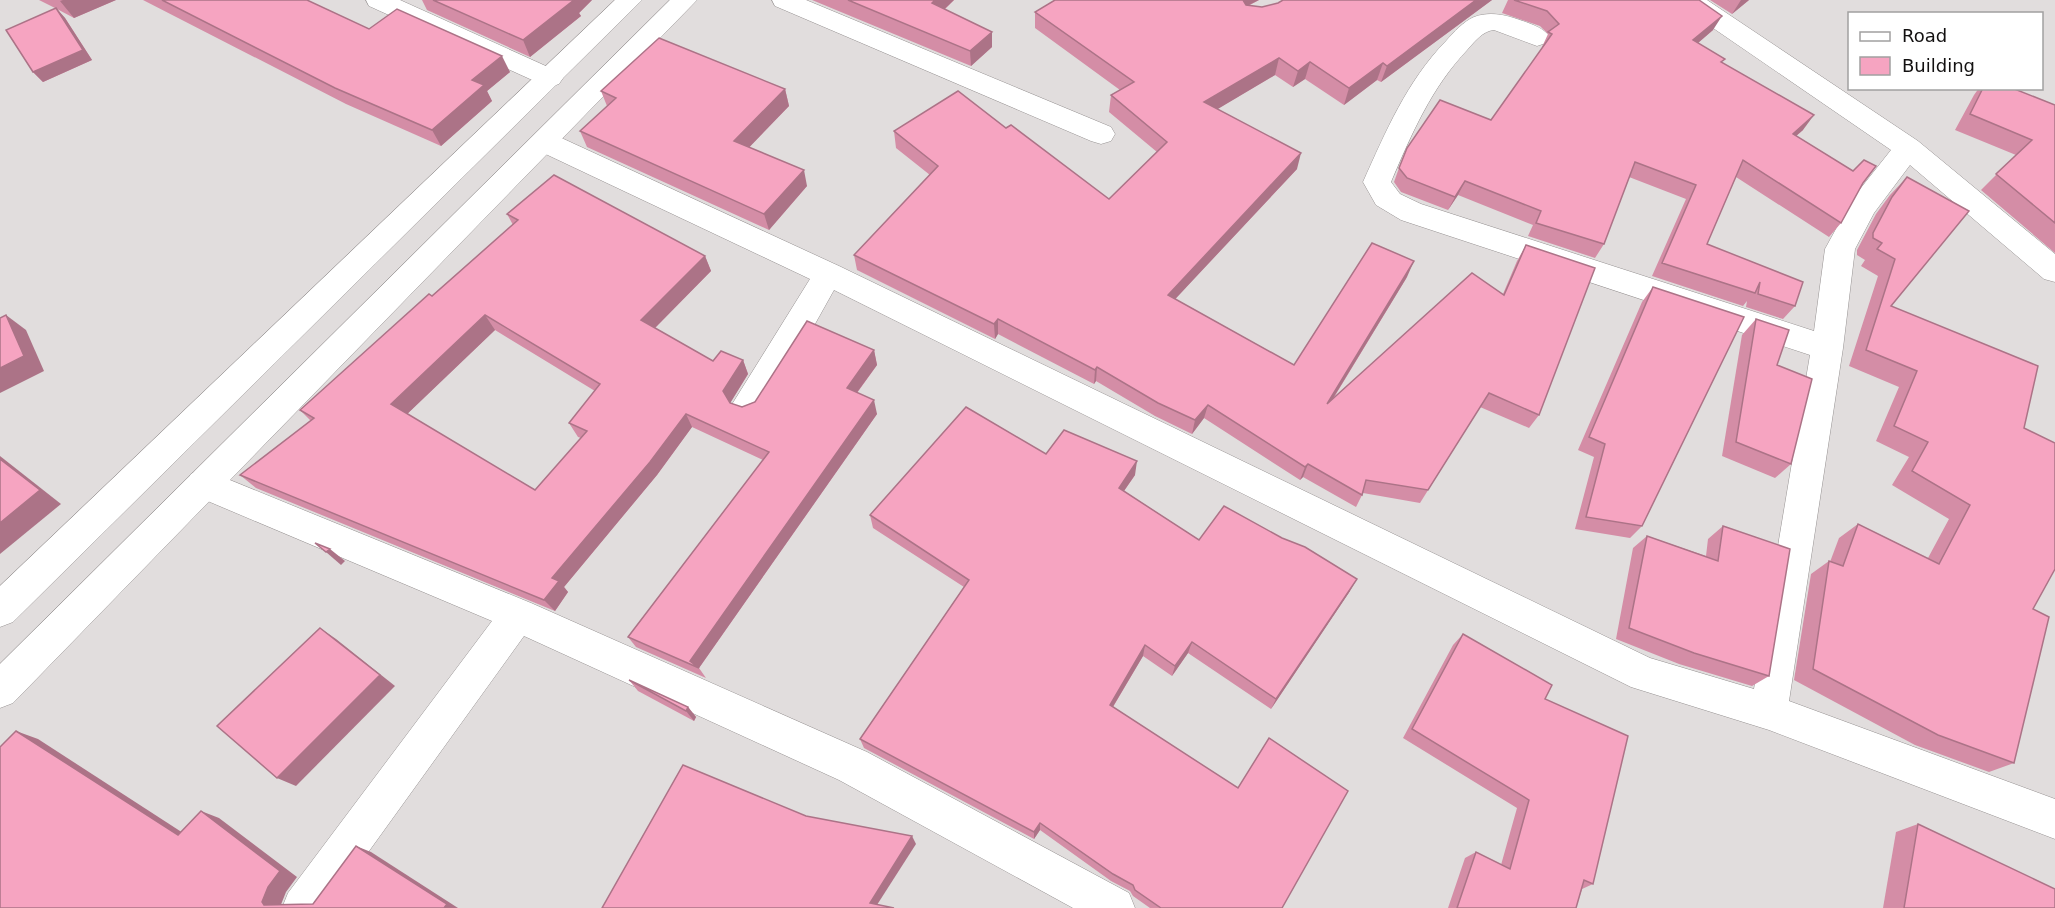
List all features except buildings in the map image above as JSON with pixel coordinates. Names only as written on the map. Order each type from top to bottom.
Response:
[{"type":"street","points":[[378,0],[550,78]]},
{"type":"street","points":[[0,610],[630,0]]},
{"type":"street","points":[[0,690],[685,0]]},
{"type":"street","points":[[784,0],[1101,134]]},
{"type":"street","points":[[1690,0],[1908,148],[2055,271]]},
{"type":"street","points":[[1537,37],[1491,21],[1479,24],[1451,50],[1435,66],[1412,104],[1377,182],[1380,193],[1389,202],[1412,212],[1827,348]]},
{"type":"street","points":[[545,142],[828,274],[1644,674],[1769,712],[2055,819]]},
{"type":"street","points":[[1769,712],[1827,348],[1840,249],[1863,206],[1908,148]]},
{"type":"street","points":[[747,406],[781,356],[828,274]]},
{"type":"street","points":[[202,484],[518,615],[853,766],[1105,906]]},
{"type":"street","points":[[303,908],[518,615]]}]
